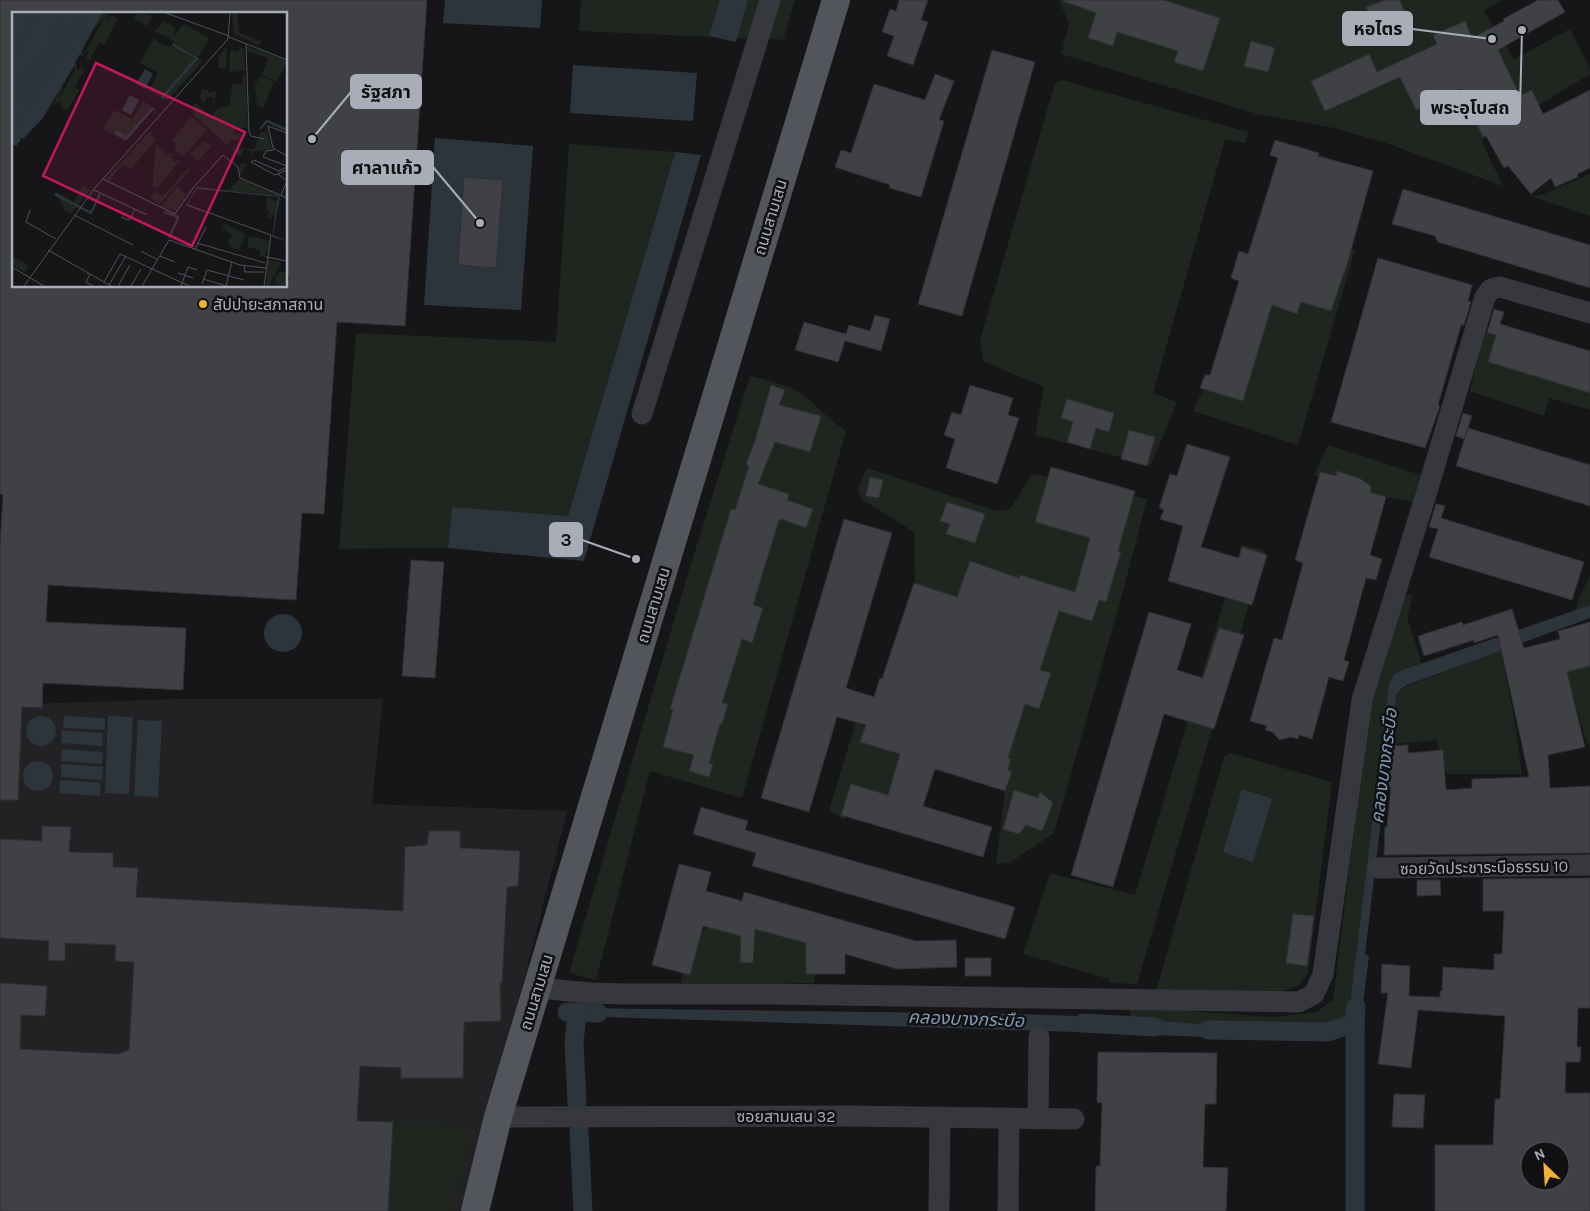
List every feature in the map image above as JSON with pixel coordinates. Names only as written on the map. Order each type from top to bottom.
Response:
[{"type":"main road","name":"ถนนสามเสน","points":[[475,1211],[498,1117],[836,0]]},
{"type":"street","points":[[642,414],[770,0]]},
{"type":"street","points":[[537,988],[624,994],[769,994],[1298,1002],[1314,994],[1323,974],[1362,700],[1424,503],[1484,297],[1492,290],[1500,287],[1590,312]]},
{"type":"street","name":"ซอยวัดประชาระบือธรรม 10","points":[[1378,868],[1590,865]]},
{"type":"street","points":[[1038,1119],[1039,1037]]},
{"type":"street","name":"ซอยสามเสน 32","points":[[498,1117],[940,1117],[1009,1120],[1074,1119]]},
{"type":"street","points":[[939,1211],[940,1117]]},
{"type":"street","points":[[1008,1211],[1009,1120]]},
{"type":"shaded area","points":[[581,0],[795,0],[783,40],[579,31]]},
{"type":"shaded area","points":[[1059,0],[1502,0],[1484,11],[1514,59],[1570,29],[1590,69],[1590,74],[1481,140],[1503,186],[1386,143],[1334,128],[1257,114],[1061,54],[1069,24]]},
{"type":"shaded area","points":[[1062,80],[1248,132],[1245,143],[1225,140],[1153,393],[1177,402],[1151,465],[1035,435],[1044,387],[983,361],[980,340],[1055,83]]},
{"type":"shaded area","points":[[569,144],[675,152],[568,516],[452,508],[448,548],[339,549],[356,333],[556,342]]},
{"type":"shaded area","points":[[1590,174],[1590,216],[1530,196],[1541,195]]},
{"type":"shaded area","points":[[1269,249],[1355,250],[1298,445],[1193,411]]},
{"type":"shaded area","points":[[1484,332],[1496,335],[1488,362],[1590,393],[1590,410],[1549,398],[1544,416],[1470,391]]},
{"type":"shaded area","points":[[750,376],[778,383],[798,392],[846,431],[742,798],[650,771],[596,980],[569,973],[690,567]]},
{"type":"shaded area","points":[[1328,445],[1421,475],[1412,502],[1386,497],[1314,475]]},
{"type":"shaded area","points":[[867,468],[996,511],[1010,509],[1032,474],[1049,477],[1035,522],[1104,541],[1131,495],[1147,499],[1122,595],[1054,833],[1009,863],[996,864],[1005,791],[975,705],[930,690],[915,579],[914,532],[861,499],[858,488]]},
{"type":"shaded area","points":[[1241,545],[1265,550],[1137,984],[1109,983],[1109,979],[1023,954],[1050,873],[1135,895]]},
{"type":"shaded area","points":[[1590,575],[1590,605],[1576,610],[1578,601]]},
{"type":"shaded area","points":[[1403,594],[1413,595],[1407,617],[1422,664],[1399,673],[1389,683],[1348,1021],[1329,1029],[1234,1027],[1130,1018],[1130,1007],[1273,1017],[1317,1012],[1333,1000],[1368,715],[1385,663]]},
{"type":"shaded area","points":[[1501,650],[1516,729],[1522,774],[1446,774],[1436,740],[1389,745],[1396,697],[1402,688]]},
{"type":"shaded area","points":[[1590,656],[1590,743],[1587,744],[1565,667]]},
{"type":"shaded area","points":[[175,699],[383,699],[372,804],[567,811],[465,1211],[0,1211],[0,705]]},
{"type":"shaded area","points":[[856,722],[913,744],[897,804],[863,792],[844,820],[829,810]]},
{"type":"shaded area","points":[[1231,753],[1332,782],[1308,974],[1299,985],[1280,993],[1155,994],[1224,757]]},
{"type":"shaded area","points":[[717,916],[818,941],[814,983],[681,983],[685,950]]},
{"type":"shaded area","points":[[393,1122],[460,1125],[471,1132],[451,1211],[388,1211]]},
{"type":"water","points":[[445,0],[542,0],[540,28],[443,23]]},
{"type":"water","points":[[720,0],[748,0],[736,42],[709,36]]},
{"type":"water","points":[[573,65],[697,73],[693,121],[570,113]]},
{"type":"water","points":[[435,138],[533,146],[521,310],[424,305]]},
{"type":"water","points":[[675,152],[701,155],[584,561],[448,548],[452,507],[568,516]]},
{"type":"water","points":[[1590,605],[1590,618],[1407,685],[1396,696],[1365,954],[1369,956],[1359,1034],[1347,1029],[1389,683],[1394,675],[1400,671]]},
{"type":"water","points":[[283,614],[296,620],[302,633],[296,646],[283,652],[270,646],[264,633],[270,620]]},
{"type":"water","points":[[41,716],[52,720],[56,731],[52,742],[41,746],[30,742],[26,731],[30,720]]},
{"type":"water","points":[[64,716],[105,718],[105,730],[63,728]]},
{"type":"water","points":[[108,716],[133,717],[129,794],[105,793]]},
{"type":"water","points":[[138,720],[162,721],[158,797],[134,796]]},
{"type":"water","points":[[62,730],[103,733],[102,746],[61,743]]},
{"type":"water","points":[[62,749],[103,752],[102,764],[61,761]]},
{"type":"water","points":[[38,761],[49,765],[53,776],[49,787],[38,791],[27,787],[23,776],[27,765]]},
{"type":"water","points":[[61,764],[103,767],[102,780],[61,777]]},
{"type":"water","points":[[60,780],[101,783],[100,796],[59,793]]},
{"type":"water","points":[[1242,789],[1272,799],[1253,862],[1223,852]]},
{"type":"water","points":[[573,1008],[1020,1014],[1109,1017],[1108,1033],[571,1016]]},
{"type":"water","points":[[1130,1018],[1234,1027],[1233,1038],[1128,1034]]},
{"type":"building","name":"สัปปายะสภาสถาน","points":[[0,0],[427,0],[405,326],[337,322],[324,514],[302,513],[296,600],[48,585],[46,622],[186,628],[183,690],[43,683],[42,708],[22,707],[18,800],[0,800],[0,547],[3,494],[0,494]]},
{"type":"building","points":[[899,0],[928,0],[921,20],[928,22],[913,65],[887,56],[894,36],[882,32],[890,9],[896,11]]},
{"type":"building","points":[[1064,0],[1164,0],[1220,18],[1203,71],[1174,62],[1178,51],[1117,32],[1113,46],[1088,38],[1096,13]]},
{"type":"building","points":[[1385,0],[1400,0],[1410,26],[1378,38],[1366,7]]},
{"type":"building","points":[[1538,0],[1558,0],[1565,12],[1498,50],[1520,96],[1532,90],[1543,114],[1590,90],[1590,168],[1577,174],[1578,177],[1555,187],[1551,178],[1531,194],[1508,166],[1504,168],[1486,136],[1483,137],[1460,89],[1416,110],[1400,77],[1325,111],[1311,81],[1369,54],[1377,72],[1437,44],[1433,35],[1465,21],[1472,38]]},
{"type":"building","points":[[1251,41],[1275,48],[1268,72],[1244,66]]},
{"type":"building","points":[[992,50],[1035,62],[962,316],[918,304]]},
{"type":"building","points":[[935,74],[954,81],[939,120],[944,121],[921,197],[889,188],[890,185],[835,167],[841,150],[851,153],[874,84],[925,100]]},
{"type":"building","points":[[1275,140],[1319,153],[1318,156],[1373,171],[1348,261],[1331,311],[1301,302],[1297,314],[1272,305],[1243,401],[1200,388],[1205,375],[1210,375],[1239,281],[1231,278],[1239,251],[1248,254],[1278,158],[1270,155]]},
{"type":"building","points":[[464,177],[503,180],[496,268],[458,265]]},
{"type":"building","points":[[1403,189],[1590,245],[1590,288],[1438,242],[1435,236],[1392,224]]},
{"type":"building","points":[[1378,258],[1472,285],[1468,301],[1471,302],[1464,325],[1461,325],[1438,405],[1440,406],[1425,448],[1331,422]]},
{"type":"building","points":[[1494,309],[1504,312],[1500,324],[1590,351],[1590,393],[1488,362],[1496,335],[1487,333]]},
{"type":"building","points":[[875,315],[890,319],[881,351],[845,341],[838,362],[795,350],[804,322],[846,334],[849,325],[870,331]]},
{"type":"building","points":[[771,385],[785,390],[779,405],[821,416],[810,452],[775,442],[758,484],[789,494],[787,500],[813,509],[806,528],[781,519],[779,520],[753,605],[763,608],[752,643],[742,639],[722,703],[728,704],[709,763],[713,764],[709,777],[689,771],[694,755],[663,747],[673,710],[670,709],[731,509],[735,510],[749,466],[746,464],[754,444]]},
{"type":"building","points":[[970,385],[1013,398],[1008,415],[1019,418],[997,484],[946,468],[955,439],[944,435],[952,412],[961,415]]},
{"type":"building","points":[[1067,399],[1114,413],[1109,432],[1096,428],[1090,449],[1067,442],[1073,422],[1061,418]]},
{"type":"building","points":[[1463,413],[1472,416],[1464,439],[1456,436]]},
{"type":"building","points":[[1468,428],[1590,465],[1590,506],[1456,466]]},
{"type":"building","points":[[1129,430],[1155,437],[1147,466],[1121,459]]},
{"type":"building","points":[[1187,444],[1230,457],[1201,547],[1239,558],[1242,547],[1267,555],[1252,605],[1168,581],[1183,526],[1160,519],[1164,510],[1159,508],[1170,474],[1177,476]]},
{"type":"building","points":[[1051,467],[1135,491],[1118,551],[1121,552],[1106,602],[1099,600],[1092,621],[1059,611],[1040,670],[1051,673],[1039,709],[1025,704],[1008,758],[1011,759],[1008,770],[1012,771],[1005,791],[935,769],[923,806],[992,827],[983,857],[841,815],[851,784],[888,795],[900,754],[860,742],[866,725],[837,717],[809,812],[761,798],[844,519],[892,533],[846,688],[874,697],[880,678],[882,679],[914,583],[957,597],[970,561],[1019,578],[1020,575],[1075,592],[1090,538],[1035,522]]},
{"type":"building","points":[[1337,471],[1359,478],[1371,486],[1370,492],[1386,497],[1370,555],[1382,559],[1376,580],[1366,578],[1344,660],[1349,662],[1343,681],[1329,677],[1312,739],[1299,735],[1298,739],[1290,737],[1280,740],[1272,732],[1265,730],[1267,726],[1250,721],[1274,638],[1282,640],[1303,563],[1295,560],[1320,472],[1336,476]]},
{"type":"building","points":[[870,477],[883,480],[879,498],[866,496]]},
{"type":"building","points":[[947,502],[985,514],[975,543],[946,534],[950,524],[940,521]]},
{"type":"building","points":[[1436,504],[1445,506],[1441,518],[1584,562],[1572,600],[1429,557],[1438,529],[1429,527]]},
{"type":"building","points":[[411,560],[444,562],[435,678],[402,676]]},
{"type":"building","points":[[1512,609],[1524,648],[1560,639],[1558,631],[1590,622],[1590,666],[1567,672],[1585,747],[1548,755],[1550,788],[1590,786],[1590,853],[1384,855],[1385,827],[1387,827],[1391,787],[1388,787],[1392,746],[1408,745],[1408,753],[1443,750],[1446,790],[1472,788],[1472,779],[1529,777],[1498,635],[1474,643],[1474,640],[1424,656],[1418,636],[1462,622],[1463,625]]},
{"type":"building","points":[[1149,612],[1191,624],[1177,670],[1203,678],[1219,628],[1244,635],[1214,729],[1164,714],[1113,887],[1071,875]]},
{"type":"building","points":[[1014,790],[1038,798],[1040,792],[1053,803],[1042,831],[1026,825],[1019,834],[1003,829]]},
{"type":"building","points":[[701,807],[748,821],[745,830],[1015,907],[1005,939],[752,866],[756,853],[693,834]]},
{"type":"building","points":[[42,826],[71,827],[69,852],[113,853],[113,867],[138,868],[136,897],[403,911],[405,847],[427,845],[429,831],[460,831],[460,848],[520,851],[518,886],[507,887],[502,983],[500,983],[501,1021],[464,1022],[463,1078],[401,1078],[401,1068],[360,1066],[357,1121],[393,1122],[388,1211],[0,1211],[0,983],[47,986],[45,1016],[21,1015],[20,1049],[118,1054],[129,1050],[134,962],[115,961],[116,945],[65,943],[65,961],[48,960],[49,941],[0,938],[0,839],[42,841]]},
{"type":"building","points":[[679,864],[711,872],[706,891],[742,901],[744,892],[916,941],[956,940],[957,967],[897,969],[845,954],[845,974],[806,974],[806,943],[755,929],[753,963],[740,962],[741,936],[703,926],[690,975],[652,965]]},
{"type":"building","points":[[1590,878],[1590,1008],[1578,1008],[1577,1047],[1581,1047],[1580,1062],[1566,1062],[1565,1093],[1590,1093],[1590,1211],[1435,1211],[1435,1145],[1493,1145],[1495,1099],[1500,1099],[1505,1016],[1418,1010],[1411,1068],[1378,1064],[1388,993],[1381,993],[1382,964],[1410,966],[1409,996],[1440,997],[1443,967],[1494,970],[1494,954],[1502,954],[1504,911],[1483,911],[1483,879]]},
{"type":"building","points":[[1417,880],[1440,880],[1441,895],[1417,896]]},
{"type":"building","points":[[1293,914],[1314,916],[1307,966],[1286,963]]},
{"type":"building","points":[[965,958],[991,958],[991,976],[965,976]]},
{"type":"building","points":[[1098,1052],[1217,1053],[1216,1104],[1205,1104],[1203,1167],[1228,1168],[1226,1211],[1095,1211],[1096,1166],[1100,1166],[1102,1103],[1097,1102]]},
{"type":"building","points":[[1394,1094],[1425,1095],[1423,1128],[1392,1127]]},
{"type":"waterway","name":"คลองบางกระบือ","points":[[1208,1030],[1328,1032],[1355,1023],[1356,1007]]},
{"type":"waterway","name":"คลองบางกระบือ","points":[[567,1012],[598,1013]]},
{"type":"waterway","name":"คลองบางกระบือ","points":[[577,1013],[574,1043],[577,1102]]},
{"type":"waterway","name":"คลองบางกระบือ","points":[[1083,1023],[1155,1027]]},
{"type":"waterway","name":"คลองบางกระบือ","points":[[1355,1023],[1355,1211]]},
{"type":"waterway","name":"คลองบางกระบือ","points":[[579,1131],[583,1211]]},
{"type":"place","name":"พระอุโบสถ","points":[[1522,30]]},
{"type":"place","name":"หอไตร","points":[[1492,39]]},
{"type":"place","name":"รัฐสภา","points":[[312,139]]},
{"type":"place","name":"ศาลาแก้ว","points":[[480,223]]},
{"type":"place","name":"สัปปายะสภาสถาน","points":[[203,304]]},
{"type":"place","name":"3","points":[[636,559]]}]
